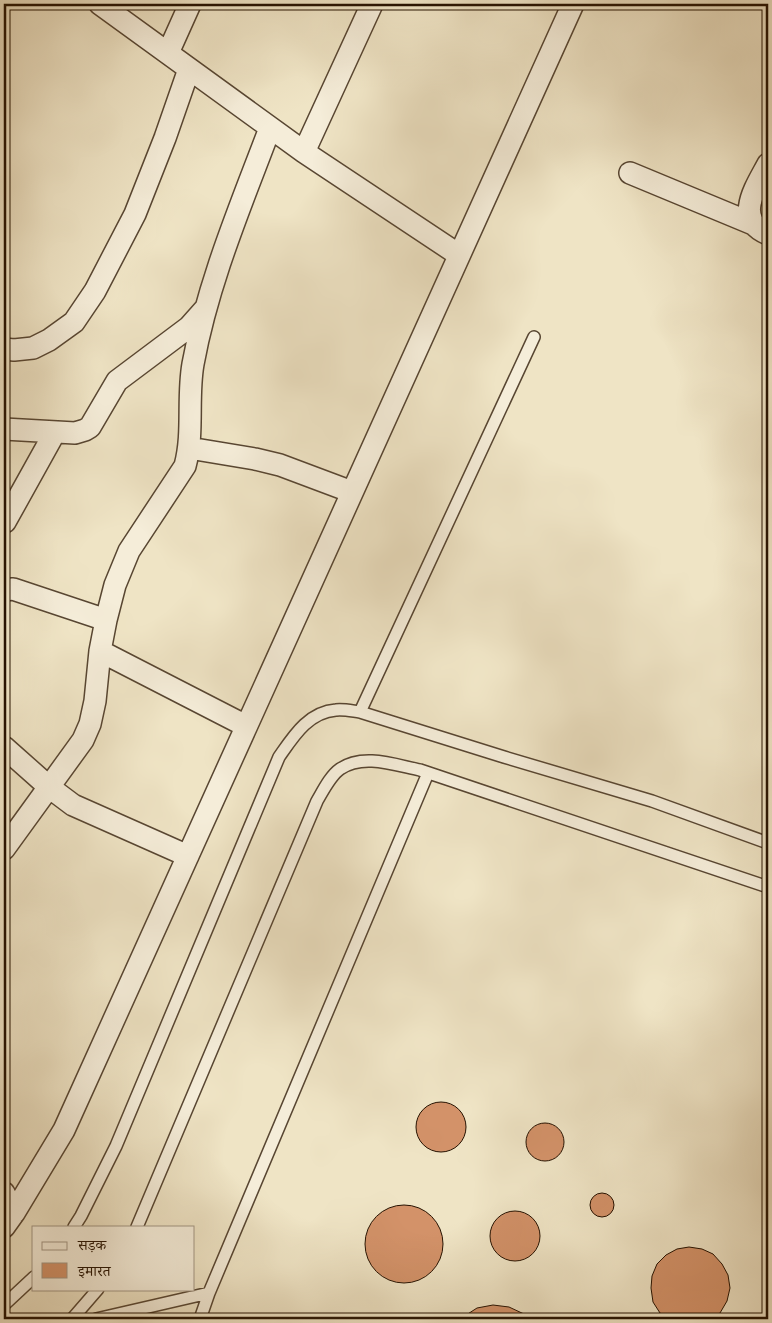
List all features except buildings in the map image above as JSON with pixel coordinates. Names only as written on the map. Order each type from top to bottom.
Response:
[{"type":"street","points":[[100,4],[304,152],[459,255]]},
{"type":"street","points":[[168,53],[190,4]]},
{"type":"street","points":[[304,152],[372,4]]},
{"type":"street","points":[[9,1220],[64,1130],[574,4]]},
{"type":"street","points":[[4,348],[14,350],[33,348],[49,340],[74,322],[90,298],[135,214],[190,69]]},
{"type":"street","points":[[4,849],[83,740],[90,724],[95,701],[100,651],[115,585],[129,551],[185,466],[189,448],[193,365],[206,307],[215,274],[270,128]]},
{"type":"street","points":[[761,229],[748,209],[753,193],[768,164]]},
{"type":"street","points":[[630,173],[761,229]]},
{"type":"street","points":[[4,429],[75,433],[90,427],[117,381],[189,327],[206,307]]},
{"type":"street","points":[[5,522],[55,432]]},
{"type":"street","points":[[189,448],[280,465],[352,492]]},
{"type":"street","points":[[4,590],[13,589],[106,620]]},
{"type":"street","points":[[100,651],[246,726]]},
{"type":"street","points":[[4,747],[49,787],[73,805],[188,856]]},
{"type":"street","points":[[4,1193],[9,1220]]},
{"type":"lane","points":[[360,712],[534,337]]},
{"type":"lane","points":[[75,1226],[116,1146],[279,757],[298,730],[318,715],[336,710],[360,712],[652,801],[768,843]]},
{"type":"lane","points":[[138,1226],[313,810],[321,794],[339,769],[354,762],[373,761],[428,773],[768,888]]},
{"type":"lane","points":[[200,1319],[209,1293],[428,773]]},
{"type":"lane","points":[[4,1305],[32,1279]]},
{"type":"lane","points":[[72,1319],[97,1290]]},
{"type":"lane","points":[[96,1319],[209,1293]]}]
